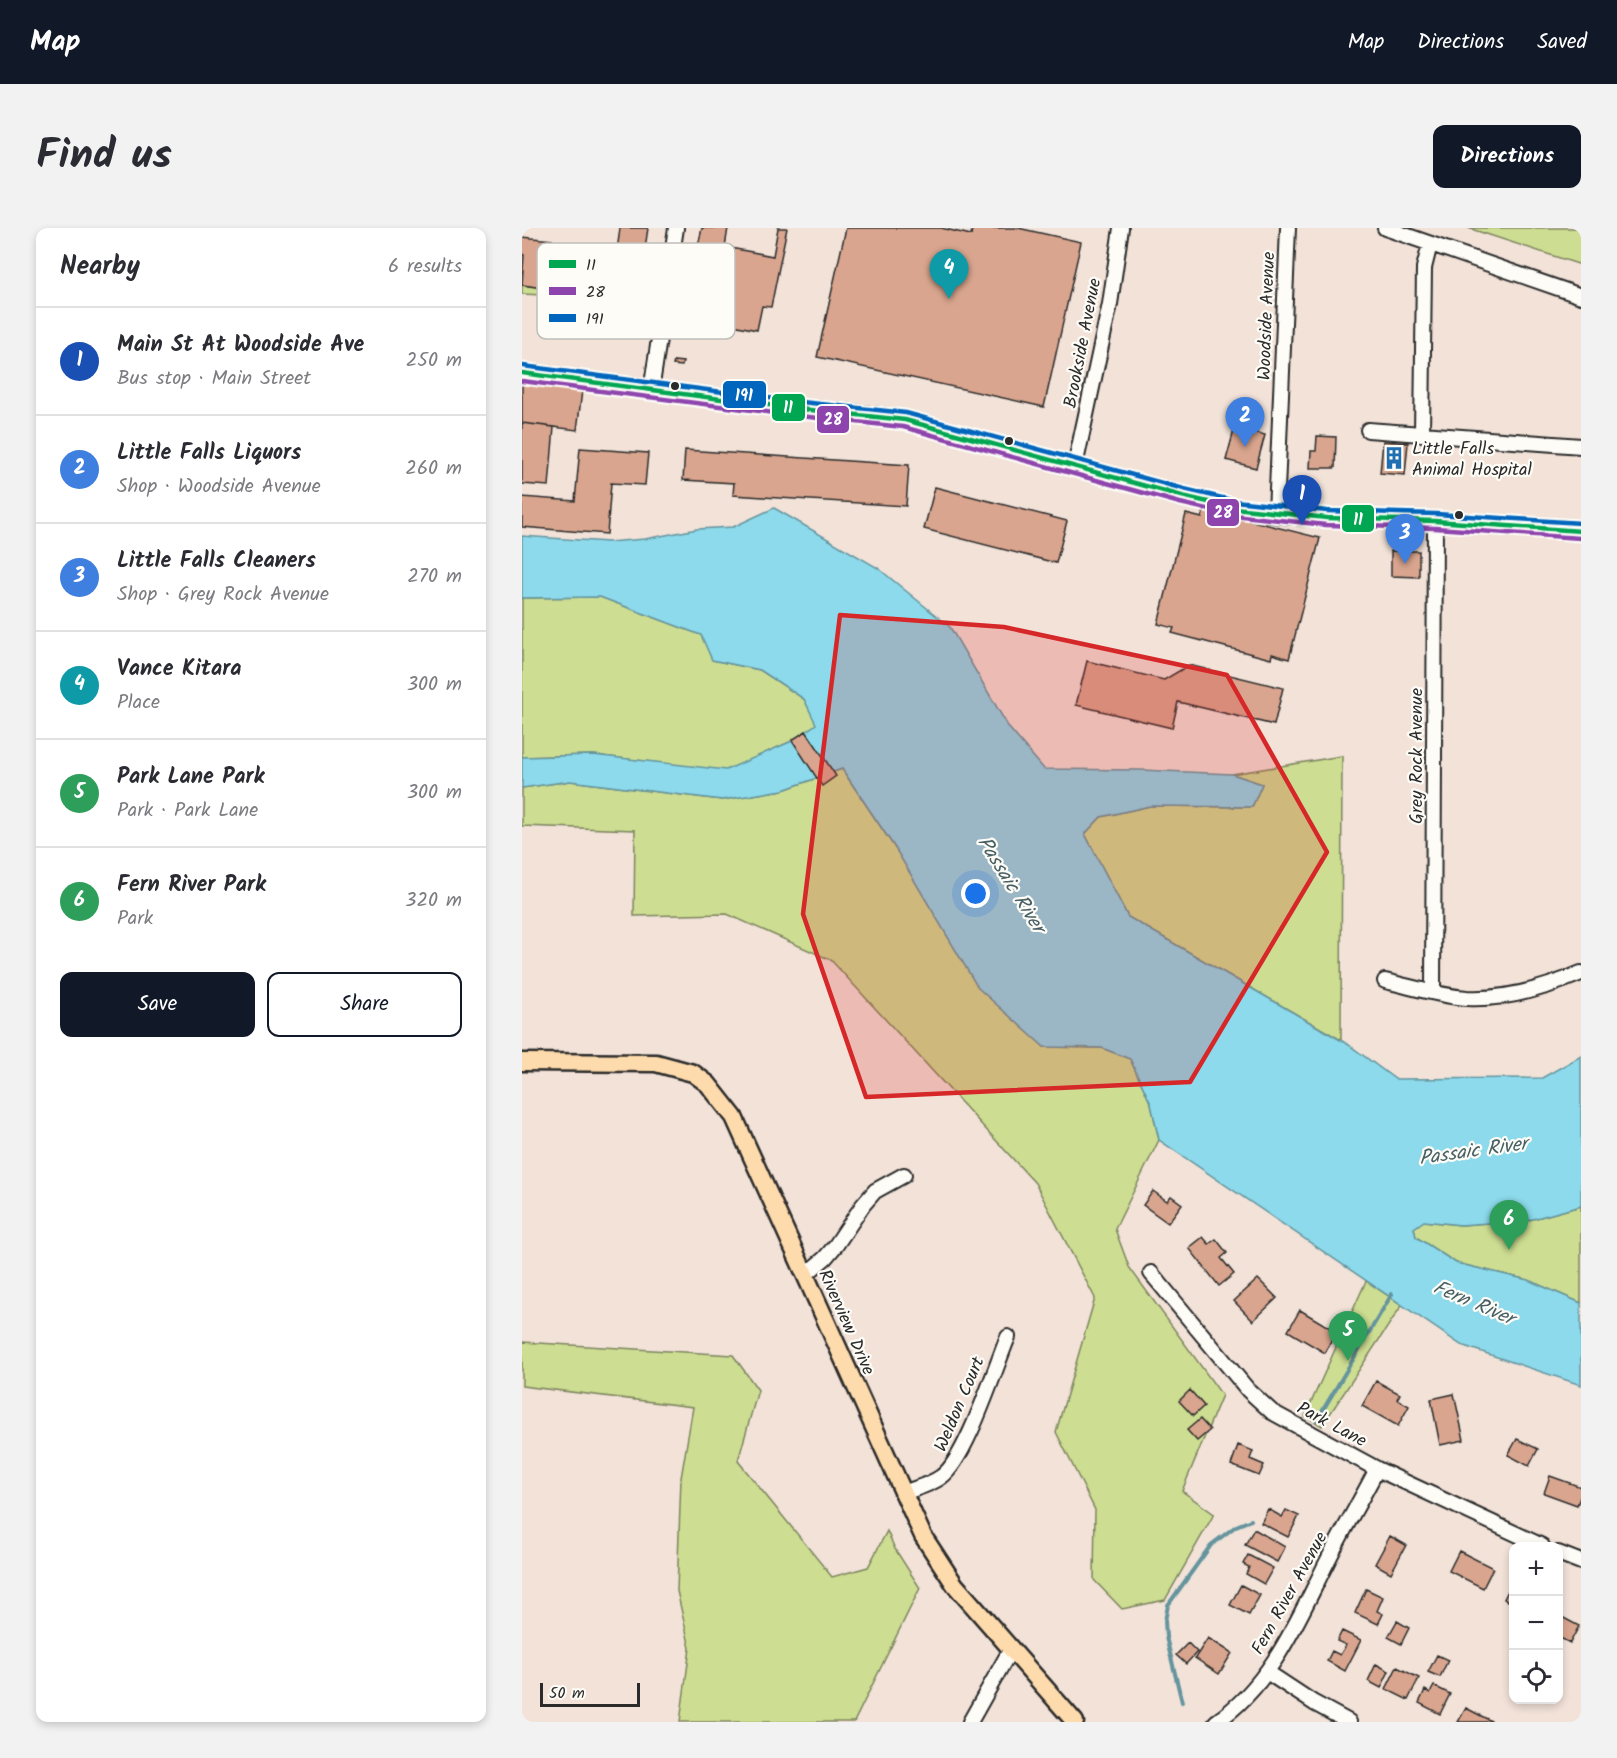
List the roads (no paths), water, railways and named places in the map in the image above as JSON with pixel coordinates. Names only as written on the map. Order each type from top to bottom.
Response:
[{"type":"main road","points":[[522,373],[651,391],[895,419],[1234,508],[1327,518],[1435,521],[1581,531]]},
{"type":"main road","name":"Riverview Drive","points":[[522,1062],[656,1063],[693,1073],[708,1084],[722,1099],[734,1117],[922,1536],[955,1585],[1075,1722]]},
{"type":"street","points":[[674,243],[676,228]]},
{"type":"street","name":"Brookside Avenue","points":[[1075,466],[1110,304],[1121,228]]},
{"type":"street","name":"Woodside Avenue","points":[[1276,514],[1288,228]]},
{"type":"street","points":[[1385,228],[1581,296]]},
{"type":"street","points":[[1422,434],[1424,268],[1430,244]]},
{"type":"street","points":[[651,391],[659,339]]},
{"type":"street","points":[[1368,430],[1581,446]]},
{"type":"street","name":"Grey Rock Avenue","points":[[1433,992],[1435,521]]},
{"type":"street","points":[[1385,981],[1468,998],[1512,995],[1556,984],[1581,973]]},
{"type":"street","points":[[805,1275],[837,1245],[875,1191],[904,1175]]},
{"type":"street","name":"Park Lane","points":[[1151,1273],[1257,1400],[1272,1412],[1377,1469],[1533,1542]]},
{"type":"street","name":"Weldon Court","points":[[903,1493],[944,1476],[961,1454],[1008,1337]]},
{"type":"street","name":"Fern River Avenue","points":[[1216,1722],[1250,1692],[1267,1672],[1296,1625],[1377,1469]]},
{"type":"street","points":[[1563,1555],[1581,1562]]},
{"type":"street","points":[[970,1722],[1011,1649]]},
{"type":"street","points":[[1267,1672],[1314,1703],[1349,1722]]},
{"type":"water","points":[[774,508],[878,568],[950,627],[1009,728],[1044,769],[1232,774],[1262,784],[1252,807],[1150,806],[1101,817],[1085,834],[1128,917],[1349,1045],[1395,1079],[1542,1078],[1581,1056],[1581,1206],[1529,1220],[1461,1225],[1424,1221],[1414,1228],[1416,1237],[1456,1263],[1528,1280],[1581,1303],[1581,1385],[1461,1345],[1159,1140],[1151,1104],[1130,1059],[1102,1048],[1044,1047],[978,988],[895,848],[842,769],[783,790],[722,800],[570,781],[522,788],[522,757],[593,755],[726,770],[792,741],[816,724],[804,699],[760,670],[712,660],[701,635],[600,597],[522,598],[522,536],[608,542],[645,539],[697,529],[733,527]]},
{"type":"waterway","points":[[1317,1420],[1392,1294]]},
{"type":"waterway","points":[[1182,1702],[1166,1637],[1165,1621],[1168,1605],[1211,1545],[1236,1526],[1251,1520]]},
{"type":"place","name":"Vance Kitara","points":[[949,299]]},
{"type":"place","name":"Little Falls Liquors","points":[[1245,447]]},
{"type":"place","name":"Little Falls Animal Hospital","points":[[1394,458]]},
{"type":"place","name":"Main St At Woodside Ave","points":[[1302,525]]},
{"type":"place","name":"Little Falls Cleaners","points":[[1405,564]]},
{"type":"place","name":"Fern River Park","points":[[1509,1250]]},
{"type":"place","name":"Park Lane Park","points":[[1348,1361]]},
{"type":"water label","name":"Passaic River","points":[[1012,884]]},
{"type":"water label","name":"Passaic River","points":[[1473,1150]]},
{"type":"water label","name":"Fern River","points":[[1474,1302]]}]
